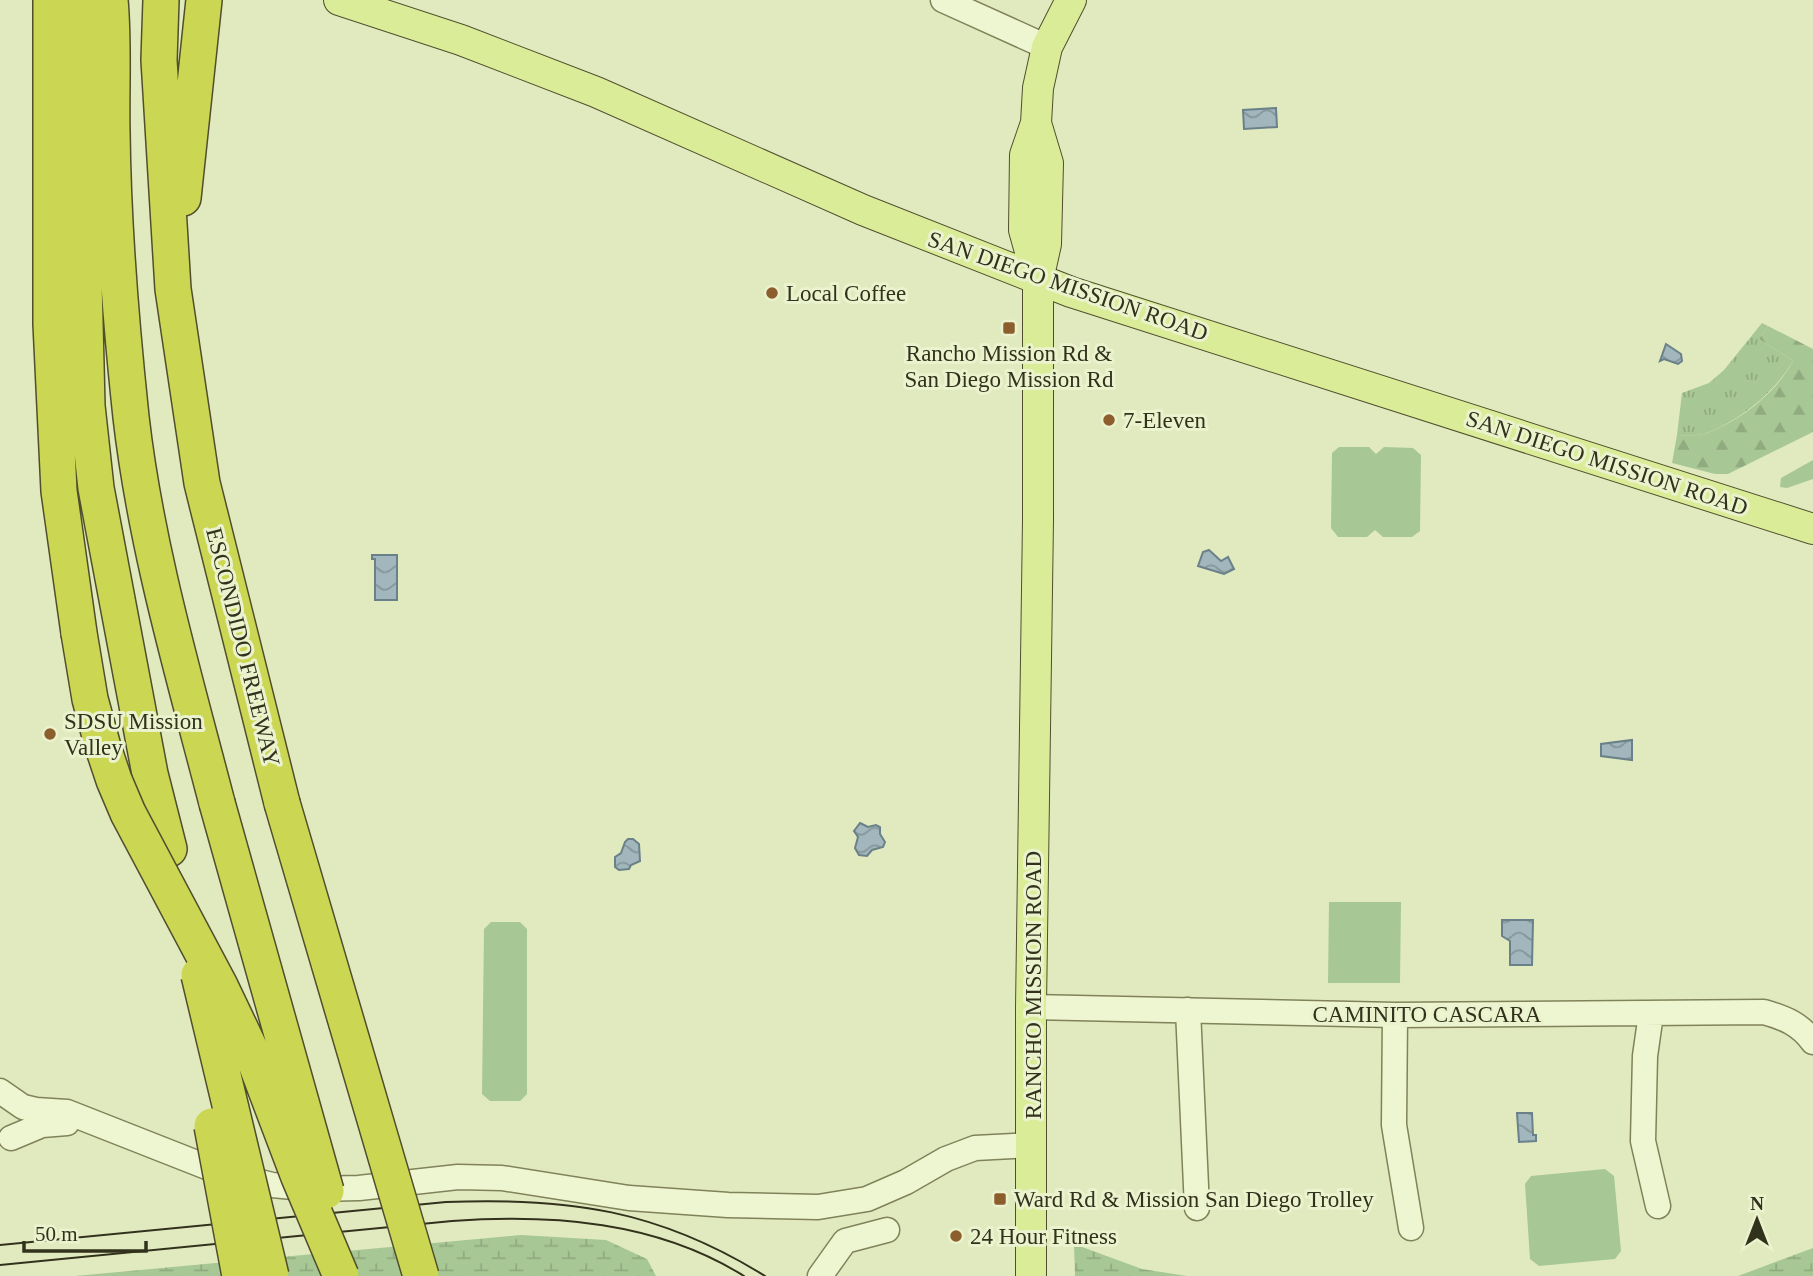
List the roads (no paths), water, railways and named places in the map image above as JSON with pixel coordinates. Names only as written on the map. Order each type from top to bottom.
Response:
[{"type":"highway","points":[[51,0],[51,324],[59,491],[90,699],[103,747],[128,813],[220,986],[252,1053],[299,1177],[341,1276]]},
{"type":"highway","points":[[83,0],[80,116],[87,406],[99,502],[150,774],[271,1276]]},
{"type":"highway","points":[[110,0],[114,176],[120,287],[132,418],[149,530],[217,803],[350,1276]]},
{"type":"highway","name":"ESCONDIDO FREEWAY","points":[[161,0],[159,60],[173,289],[202,483],[282,803],[421,1276]]},
{"type":"highway","points":[[173,289],[204,0]]},
{"type":"highway","points":[[169,849],[175,923],[240,1276]]},
{"type":"main road","name":"SAN DIEGO MISSION ROAD","points":[[339,0],[461,40],[596,92],[863,210],[1038,280],[1813,529]]},
{"type":"main road","name":"RANCHO MISSION ROAD","points":[[1032,1145],[1038,280],[1024,230],[1025,155],[1036,123],[1038,88],[1047,47],[1071,0]]},
{"type":"main road","points":[[1031,1276],[1032,1145]]},
{"type":"street","points":[[943,0],[1047,47]]},
{"type":"street","name":"CAMINITO CASCARA","points":[[1031,1007],[1395,1015],[1764,1012],[1789,1020],[1805,1030],[1813,1042]]},
{"type":"street","points":[[1188,1010],[1197,1208]]},
{"type":"street","points":[[1651,1014],[1645,1056],[1643,1140],[1658,1206]]},
{"type":"street","points":[[1395,1015],[1394,1125],[1411,1228]]},
{"type":"street","name":"RANCHO MISSION ROAD","points":[[5,1095],[36,1110],[67,1112],[217,1171],[272,1185],[315,1189],[359,1188],[458,1177],[502,1178],[629,1198],[728,1205],[828,1206],[867,1199],[906,1182],[946,1159],[975,1148],[1032,1145]]},
{"type":"street","name":"RANCHO MISSION ROAD","points":[[5,1095],[16,1118],[6,1143]]},
{"type":"street","name":"RANCHO MISSION ROAD","points":[[6,1143],[42,1125],[92,1123]]},
{"type":"street","points":[[820,1276],[845,1241],[887,1230]]},
{"type":"water","points":[[1276,108],[1277,127],[1244,129],[1243,110]]},
{"type":"water","points":[[1666,344],[1681,354],[1682,361],[1678,364],[1664,359],[1660,361]]},
{"type":"water","points":[[1209,550],[1221,561],[1228,557],[1234,569],[1224,574],[1198,566],[1203,552]]},
{"type":"water","points":[[372,555],[397,555],[397,600],[375,600],[375,559],[372,559]]},
{"type":"water","points":[[1632,740],[1632,760],[1601,756],[1601,744]]},
{"type":"water","points":[[860,823],[868,827],[880,827],[880,834],[885,842],[883,847],[872,850],[867,856],[859,855],[855,848],[858,837],[854,831]]},
{"type":"water","points":[[628,839],[639,844],[640,861],[629,869],[619,870],[615,867],[615,857],[621,853]]},
{"type":"water","points":[[1502,920],[1533,920],[1532,965],[1510,965],[1510,941],[1502,936]]},
{"type":"water","points":[[1517,1113],[1532,1113],[1533,1135],[1536,1135],[1536,1141],[1519,1142]]},
{"type":"tram line","points":[[0,1245],[446,1202],[532,1202],[612,1212],[650,1222],[688,1236],[765,1276]]},
{"type":"tram line","points":[[0,1265],[452,1221],[527,1219],[602,1225],[639,1233],[675,1243],[744,1276]]},
{"type":"place","name":"Local Coffee","points":[[772,293]]},
{"type":"place","name":"Rancho Mission Rd & San Diego Mission Rd","points":[[1009,328]]},
{"type":"place","name":"7-Eleven","points":[[1109,420]]},
{"type":"place","name":"SDSU Mission Valley","points":[[50,734]]},
{"type":"place","name":"Ward Rd & Mission San Diego Trolley","points":[[1000,1199]]},
{"type":"place","name":"24 Hour Fitness","points":[[956,1236]]}]
